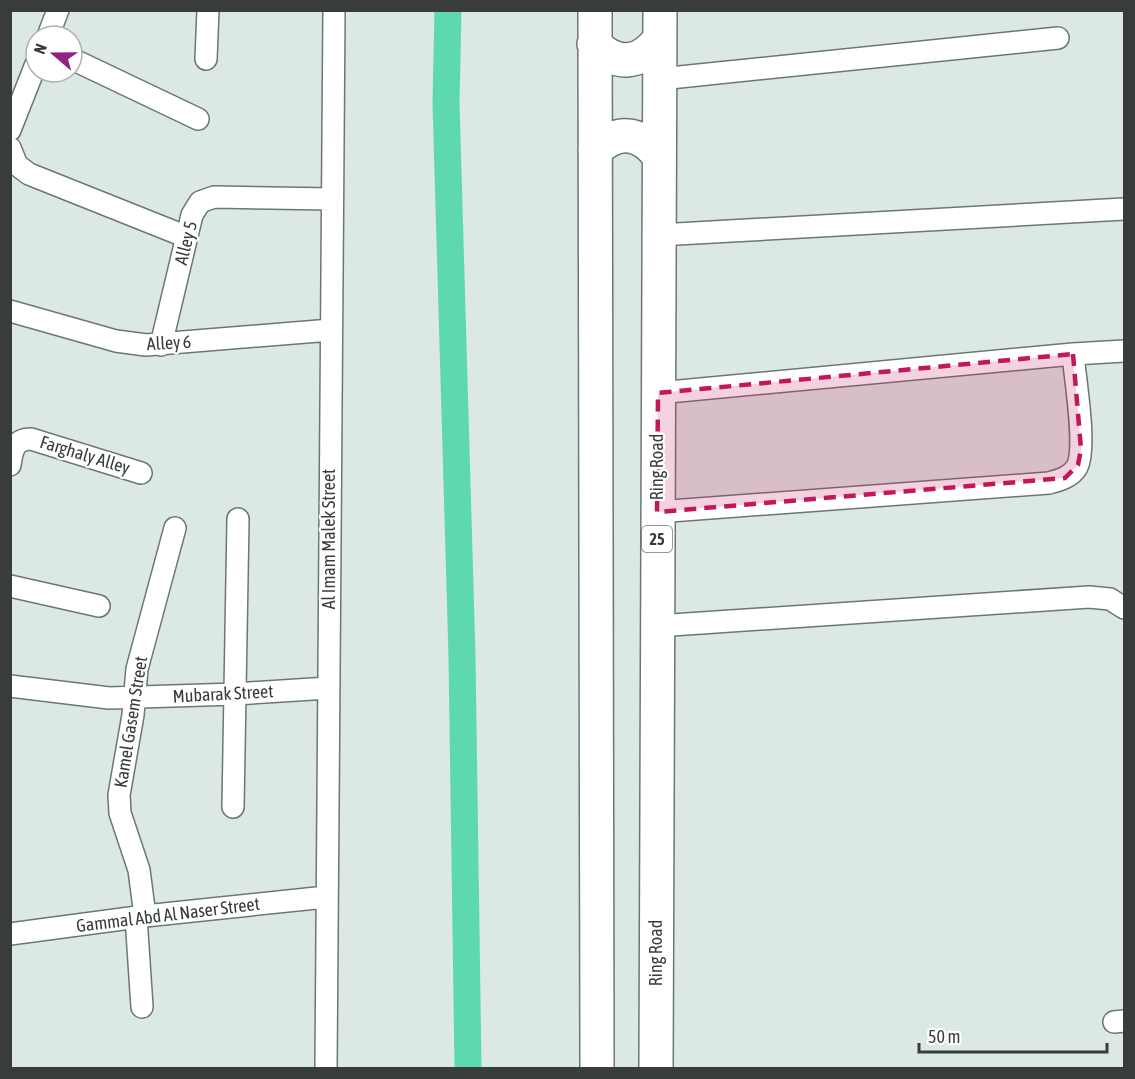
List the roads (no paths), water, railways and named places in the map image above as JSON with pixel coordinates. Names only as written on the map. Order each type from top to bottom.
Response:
[{"type":"highway","points":[[595,10],[597,1068]]},
{"type":"highway","points":[[594,44],[604,54],[615,59],[629,60],[641,57],[652,49],[660,24]]},
{"type":"highway","name":"Ring Road","points":[[656,1068],[660,24]]},
{"type":"highway","points":[[595,152],[604,142],[615,137],[628,136],[641,139],[659,156]]},
{"type":"street","points":[[206,59],[208,10]]},
{"type":"street","name":"Al Imam Malek Street","points":[[326,1068],[334,10]]},
{"type":"street","points":[[660,79],[1058,38]]},
{"type":"street","points":[[84,65],[198,119]]},
{"type":"street","points":[[10,130],[28,84]]},
{"type":"street","points":[[10,148],[17,165],[29,174],[187,237]]},
{"type":"street","name":"Alley 5","points":[[161,345],[195,208],[207,198],[332,199]]},
{"type":"street","points":[[659,235],[1125,209]]},
{"type":"street","name":"Alley 6","points":[[10,311],[131,344],[161,345],[331,330]]},
{"type":"street","points":[[658,393],[1125,351]]},
{"type":"street","points":[[657,512],[1049,483],[1065,478],[1078,465],[1081,449],[1074,354]]},
{"type":"street","name":"Farghaly Alley","points":[[10,465],[14,447],[18,441],[17,436],[141,473]]},
{"type":"street","points":[[233,807],[238,519]]},
{"type":"street","name":"Kamel Gasem Street","points":[[142,1007],[139,870],[120,813],[119,795],[133,715],[137,669],[175,528]]},
{"type":"street","points":[[10,586],[99,606]]},
{"type":"street","points":[[657,626],[1089,597],[1110,599],[1125,608]]},
{"type":"street","name":"Mubarak Street","points":[[10,686],[86,696],[134,698],[328,688]]},
{"type":"street","name":"Gammal Abd Al Naser Street","points":[[10,934],[326,897]]},
{"type":"waterway","points":[[448,10],[446,103],[462,656],[468,1068]]}]
